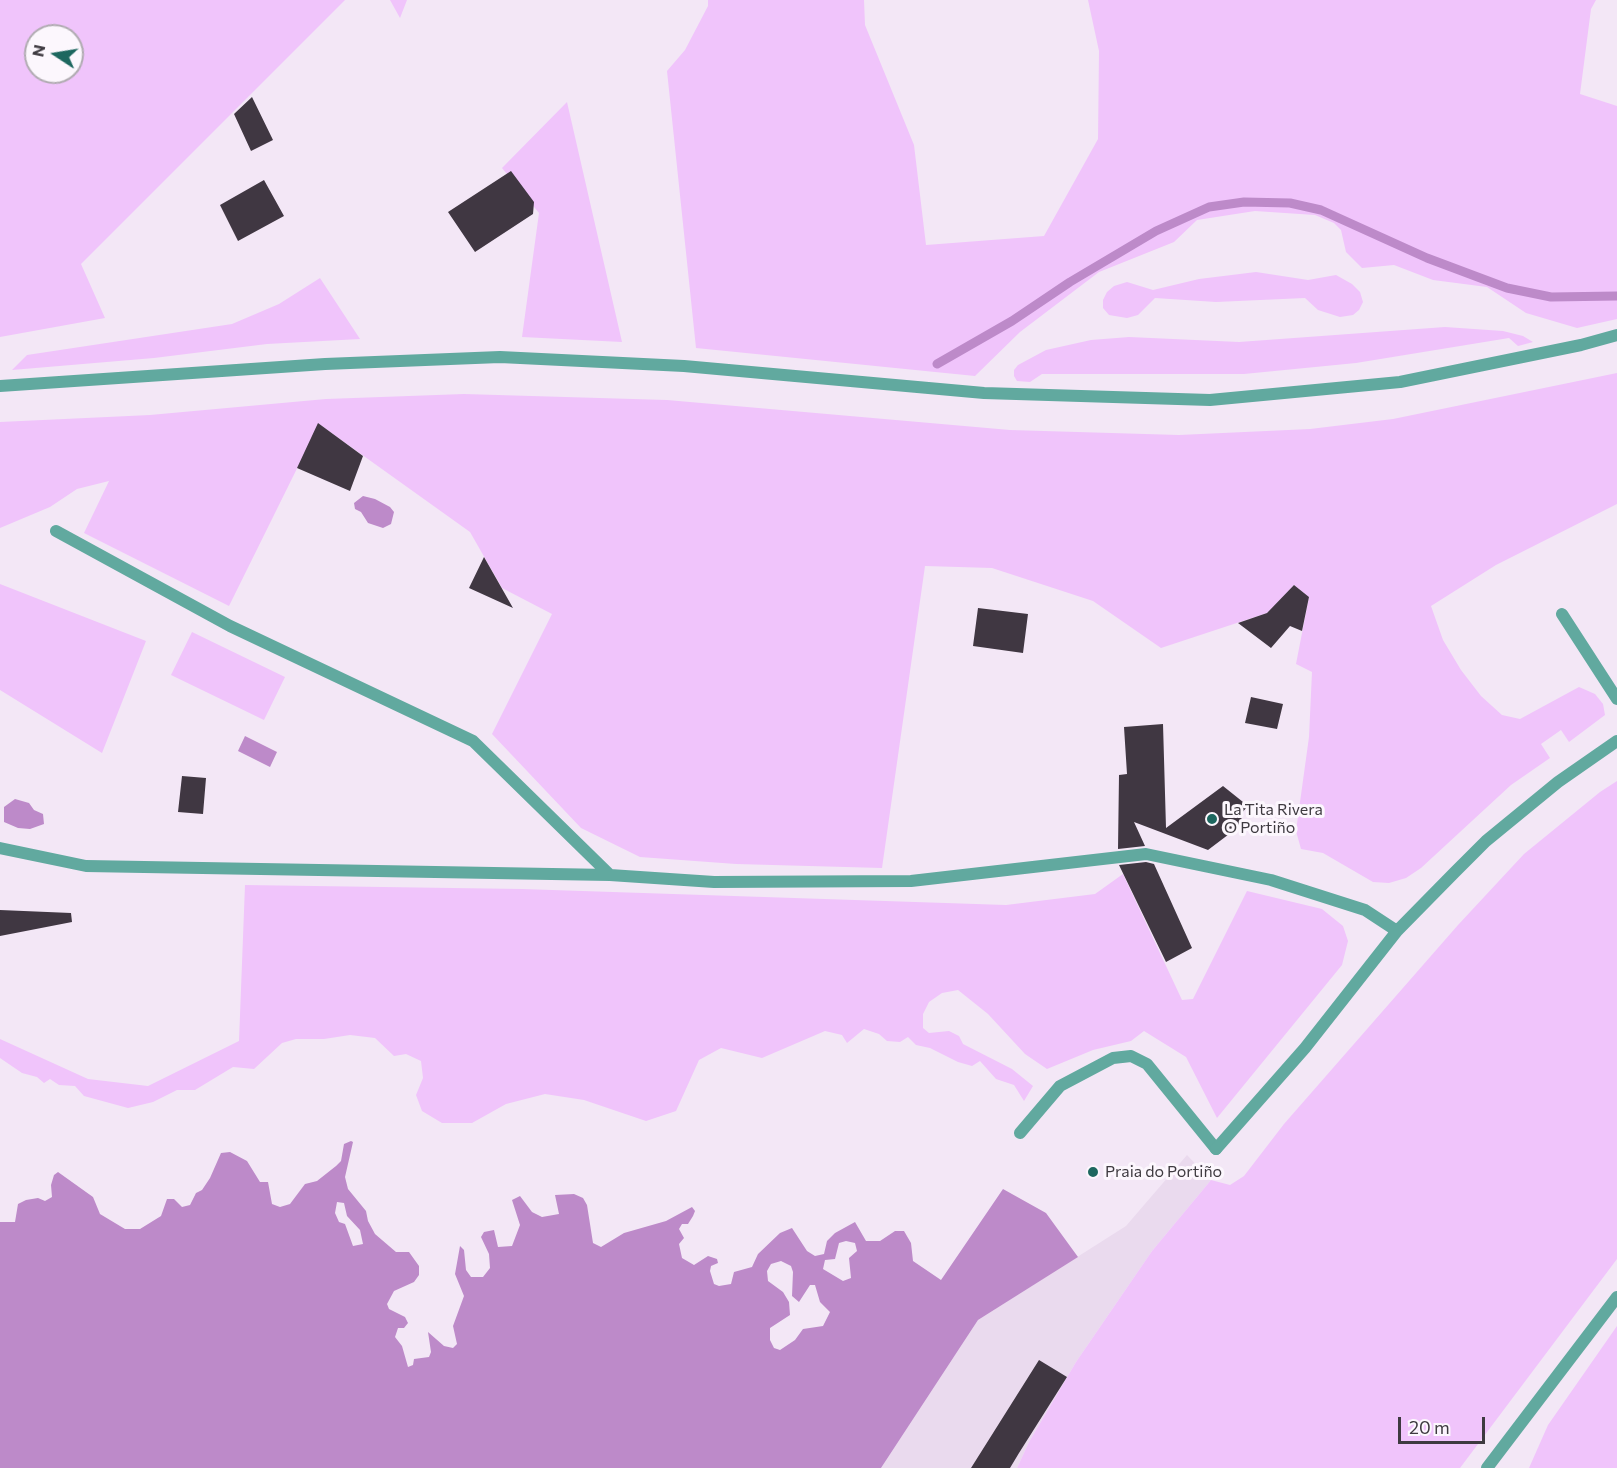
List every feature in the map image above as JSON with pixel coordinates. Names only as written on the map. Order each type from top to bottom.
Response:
[{"type":"street","points":[[0,386],[325,364],[500,357],[684,366],[984,393],[1210,400],[1400,382],[1581,345],[1617,335]]},
{"type":"street","points":[[56,531],[230,626],[473,741],[610,875]]},
{"type":"street","points":[[1562,614],[1617,699]]},
{"type":"street","points":[[1020,1133],[1060,1086],[1113,1058],[1131,1056],[1147,1064],[1216,1149],[1305,1048],[1397,931],[1486,842],[1558,782],[1617,741]]},
{"type":"street","points":[[0,848],[86,866],[610,875],[714,882],[911,881],[1146,854],[1271,880],[1365,910],[1397,931]]},
{"type":"street","points":[[1487,1468],[1617,1297]]},
{"type":"shaded area","points":[[0,0],[345,0],[81,264],[105,318],[0,337]]},
{"type":"shaded area","points":[[390,0],[407,0],[400,18]]},
{"type":"shaded area","points":[[708,0],[864,0],[865,25],[914,145],[926,245],[1044,236],[1098,139],[1099,51],[1088,0],[1596,0],[1591,9],[1580,94],[1617,106],[1617,319],[1577,328],[1526,313],[1487,287],[1433,280],[1394,265],[1362,268],[1346,252],[1341,230],[1334,223],[1315,215],[1255,211],[1197,220],[1174,242],[1099,272],[1020,332],[975,376],[696,348],[667,71],[685,50],[708,6]]},
{"type":"shaded area","points":[[567,102],[622,342],[522,337],[539,213],[502,168]]},
{"type":"shaded area","points":[[1256,272],[1308,280],[1336,275],[1352,284],[1360,292],[1363,302],[1353,315],[1340,317],[1318,310],[1305,298],[1216,302],[1155,298],[1138,315],[1127,318],[1109,315],[1103,308],[1103,300],[1107,292],[1114,286],[1127,282],[1153,290],[1199,279]]},
{"type":"shaded area","points":[[320,278],[360,339],[267,344],[154,358],[12,370],[27,355],[232,324],[279,304]]},
{"type":"shaded area","points":[[1445,327],[1503,331],[1523,336],[1533,342],[1518,346],[1509,338],[1356,363],[1244,374],[1042,374],[1030,382],[1017,381],[1014,376],[1014,370],[1018,365],[1046,350],[1091,340],[1129,337],[1239,342]]},
{"type":"shaded area","points":[[1617,373],[1617,504],[1496,565],[1431,606],[1443,640],[1461,670],[1481,696],[1502,715],[1520,719],[1579,687],[1595,694],[1603,704],[1605,715],[1569,742],[1561,730],[1541,744],[1550,758],[1511,785],[1421,868],[1406,878],[1389,883],[1373,882],[1323,853],[1301,849],[1296,831],[1309,737],[1312,672],[1296,664],[1309,597],[1294,585],[1267,613],[1161,648],[1093,601],[992,568],[925,566],[882,868],[736,864],[640,857],[581,828],[492,734],[552,614],[502,588],[470,532],[319,424],[229,606],[84,533],[109,481],[77,489],[50,507],[0,528],[0,422],[150,415],[326,399],[464,394],[667,400],[1010,430],[1179,435],[1310,429],[1393,419]]},
{"type":"shaded area","points":[[363,496],[390,507],[394,512],[391,524],[383,528],[368,523],[361,512],[355,509],[354,503]]},
{"type":"shaded area","points":[[0,584],[146,641],[102,753],[0,690]]},
{"type":"shaded area","points":[[192,632],[285,677],[264,720],[171,675]]},
{"type":"shaded area","points":[[245,736],[277,752],[270,767],[238,751]]},
{"type":"shaded area","points":[[1617,781],[1617,1259],[1460,1468],[1017,1468],[1029,1442],[1076,1362],[1152,1251],[1211,1180],[1230,1185],[1244,1176],[1284,1124],[1458,925],[1524,854],[1600,792]]},
{"type":"shaded area","points":[[15,799],[29,803],[34,810],[43,814],[44,824],[30,829],[18,828],[4,822],[4,807]]},
{"type":"shaded area","points":[[1123,874],[1182,1000],[1193,999],[1247,891],[1322,909],[1343,926],[1348,941],[1342,965],[1217,1118],[1186,1057],[1144,1031],[1131,1041],[1093,1050],[1047,1069],[1025,1054],[988,1014],[958,990],[942,993],[929,1002],[923,1014],[923,1028],[929,1033],[949,1031],[959,1036],[963,1044],[1012,1069],[1033,1086],[1024,1101],[1014,1085],[996,1079],[980,1061],[972,1066],[958,1062],[930,1048],[916,1045],[908,1037],[900,1042],[887,1041],[879,1034],[864,1029],[847,1043],[842,1035],[825,1031],[762,1058],[721,1048],[699,1060],[676,1111],[646,1121],[584,1100],[545,1094],[506,1104],[472,1123],[442,1123],[422,1111],[416,1095],[423,1078],[421,1061],[406,1054],[394,1056],[375,1038],[350,1035],[324,1039],[296,1039],[282,1043],[254,1069],[233,1067],[195,1090],[177,1090],[153,1102],[128,1108],[84,1096],[75,1086],[59,1085],[50,1079],[44,1083],[37,1077],[22,1073],[0,1058],[0,1039],[88,1079],[148,1086],[239,1041],[245,885],[522,889],[1006,905],[1095,894]]},
{"type":"shaded area","points":[[353,1142],[345,1177],[348,1189],[366,1211],[375,1234],[396,1252],[409,1252],[419,1266],[419,1275],[414,1282],[394,1291],[387,1304],[389,1309],[405,1317],[408,1323],[404,1328],[398,1328],[395,1337],[402,1346],[408,1367],[413,1365],[414,1359],[429,1357],[431,1352],[428,1332],[444,1346],[453,1348],[457,1344],[453,1326],[464,1296],[455,1274],[460,1246],[464,1250],[466,1270],[471,1277],[483,1277],[490,1268],[489,1254],[481,1237],[484,1232],[494,1230],[498,1247],[512,1246],[520,1225],[512,1200],[520,1196],[532,1212],[542,1217],[559,1214],[555,1195],[574,1194],[583,1198],[587,1205],[593,1243],[601,1247],[624,1233],[666,1221],[692,1207],[695,1211],[693,1216],[688,1224],[682,1224],[679,1229],[684,1238],[679,1244],[682,1258],[694,1265],[708,1256],[717,1259],[718,1263],[711,1266],[710,1271],[714,1284],[719,1286],[731,1284],[734,1272],[752,1267],[758,1254],[780,1233],[792,1228],[807,1251],[815,1256],[824,1254],[827,1241],[835,1233],[855,1222],[866,1241],[880,1241],[895,1231],[904,1231],[911,1243],[913,1261],[941,1280],[1003,1189],[1046,1213],[1078,1257],[978,1320],[881,1468],[0,1468],[0,1222],[15,1222],[18,1204],[38,1198],[45,1201],[52,1197],[51,1185],[54,1175],[58,1172],[93,1197],[100,1214],[125,1229],[140,1229],[161,1216],[167,1199],[174,1199],[182,1207],[190,1205],[196,1193],[202,1190],[210,1178],[221,1153],[230,1152],[247,1161],[260,1182],[268,1182],[272,1204],[280,1207],[290,1204],[305,1184],[317,1181],[336,1166],[341,1161],[344,1144]],"holes":[[[337,1202],[344,1203],[347,1216],[360,1230],[363,1244],[353,1246],[345,1224],[339,1222],[335,1213]],[[846,1241],[855,1243],[857,1251],[849,1258],[851,1278],[843,1281],[823,1269],[825,1260],[835,1259],[839,1243]],[[781,1261],[791,1266],[792,1296],[799,1302],[810,1285],[815,1285],[820,1302],[830,1312],[823,1326],[803,1329],[795,1340],[780,1350],[774,1348],[770,1340],[770,1328],[790,1315],[789,1302],[783,1292],[768,1281],[767,1271],[771,1264]]]},
{"type":"shaded area","points":[[1187,1155],[1211,1180],[1152,1251],[1076,1362],[1029,1442],[1017,1468],[881,1468],[978,1320],[1126,1226]]},
{"type":"shaded area","points":[[1617,1326],[1617,1468],[1529,1468],[1548,1425]]},
{"type":"building","points":[[252,97],[273,140],[251,151],[234,114]]},
{"type":"building","points":[[511,171],[534,202],[533,214],[475,252],[448,212]]},
{"type":"building","points":[[264,180],[284,216],[238,241],[220,205]]},
{"type":"building","points":[[318,423],[363,456],[350,491],[297,468]]},
{"type":"building","points":[[484,557],[513,608],[469,588]]},
{"type":"building","points":[[1294,585],[1309,597],[1302,631],[1290,626],[1271,648],[1238,623],[1267,613]]},
{"type":"building","points":[[978,608],[1028,614],[1023,653],[973,646]]},
{"type":"building","points":[[1251,697],[1283,704],[1277,729],[1245,723]]},
{"type":"building","points":[[1163,724],[1166,828],[1223,786],[1248,806],[1239,816],[1245,822],[1208,850],[1134,822],[1145,846],[1118,849],[1119,775],[1127,774],[1124,727]]},
{"type":"building","points":[[182,776],[206,778],[203,814],[178,812]]},
{"type":"building","points":[[1146,862],[1154,864],[1192,948],[1166,962],[1119,865]]},
{"type":"building","points":[[0,910],[71,913],[72,922],[0,936]]},
{"type":"building","points":[[1039,1360],[1067,1377],[1010,1468],[971,1468]]},
{"type":"waterway","points":[[937,364],[1012,321],[1070,282],[1156,231],[1209,207],[1244,202],[1290,203],[1321,210],[1427,258],[1507,288],[1551,297],[1617,296]]},
{"type":"place","name":"La Tita Rivera O Portiño","points":[[1212,819]]},
{"type":"place","name":"Praia do Portiño","points":[[1093,1172]]}]
